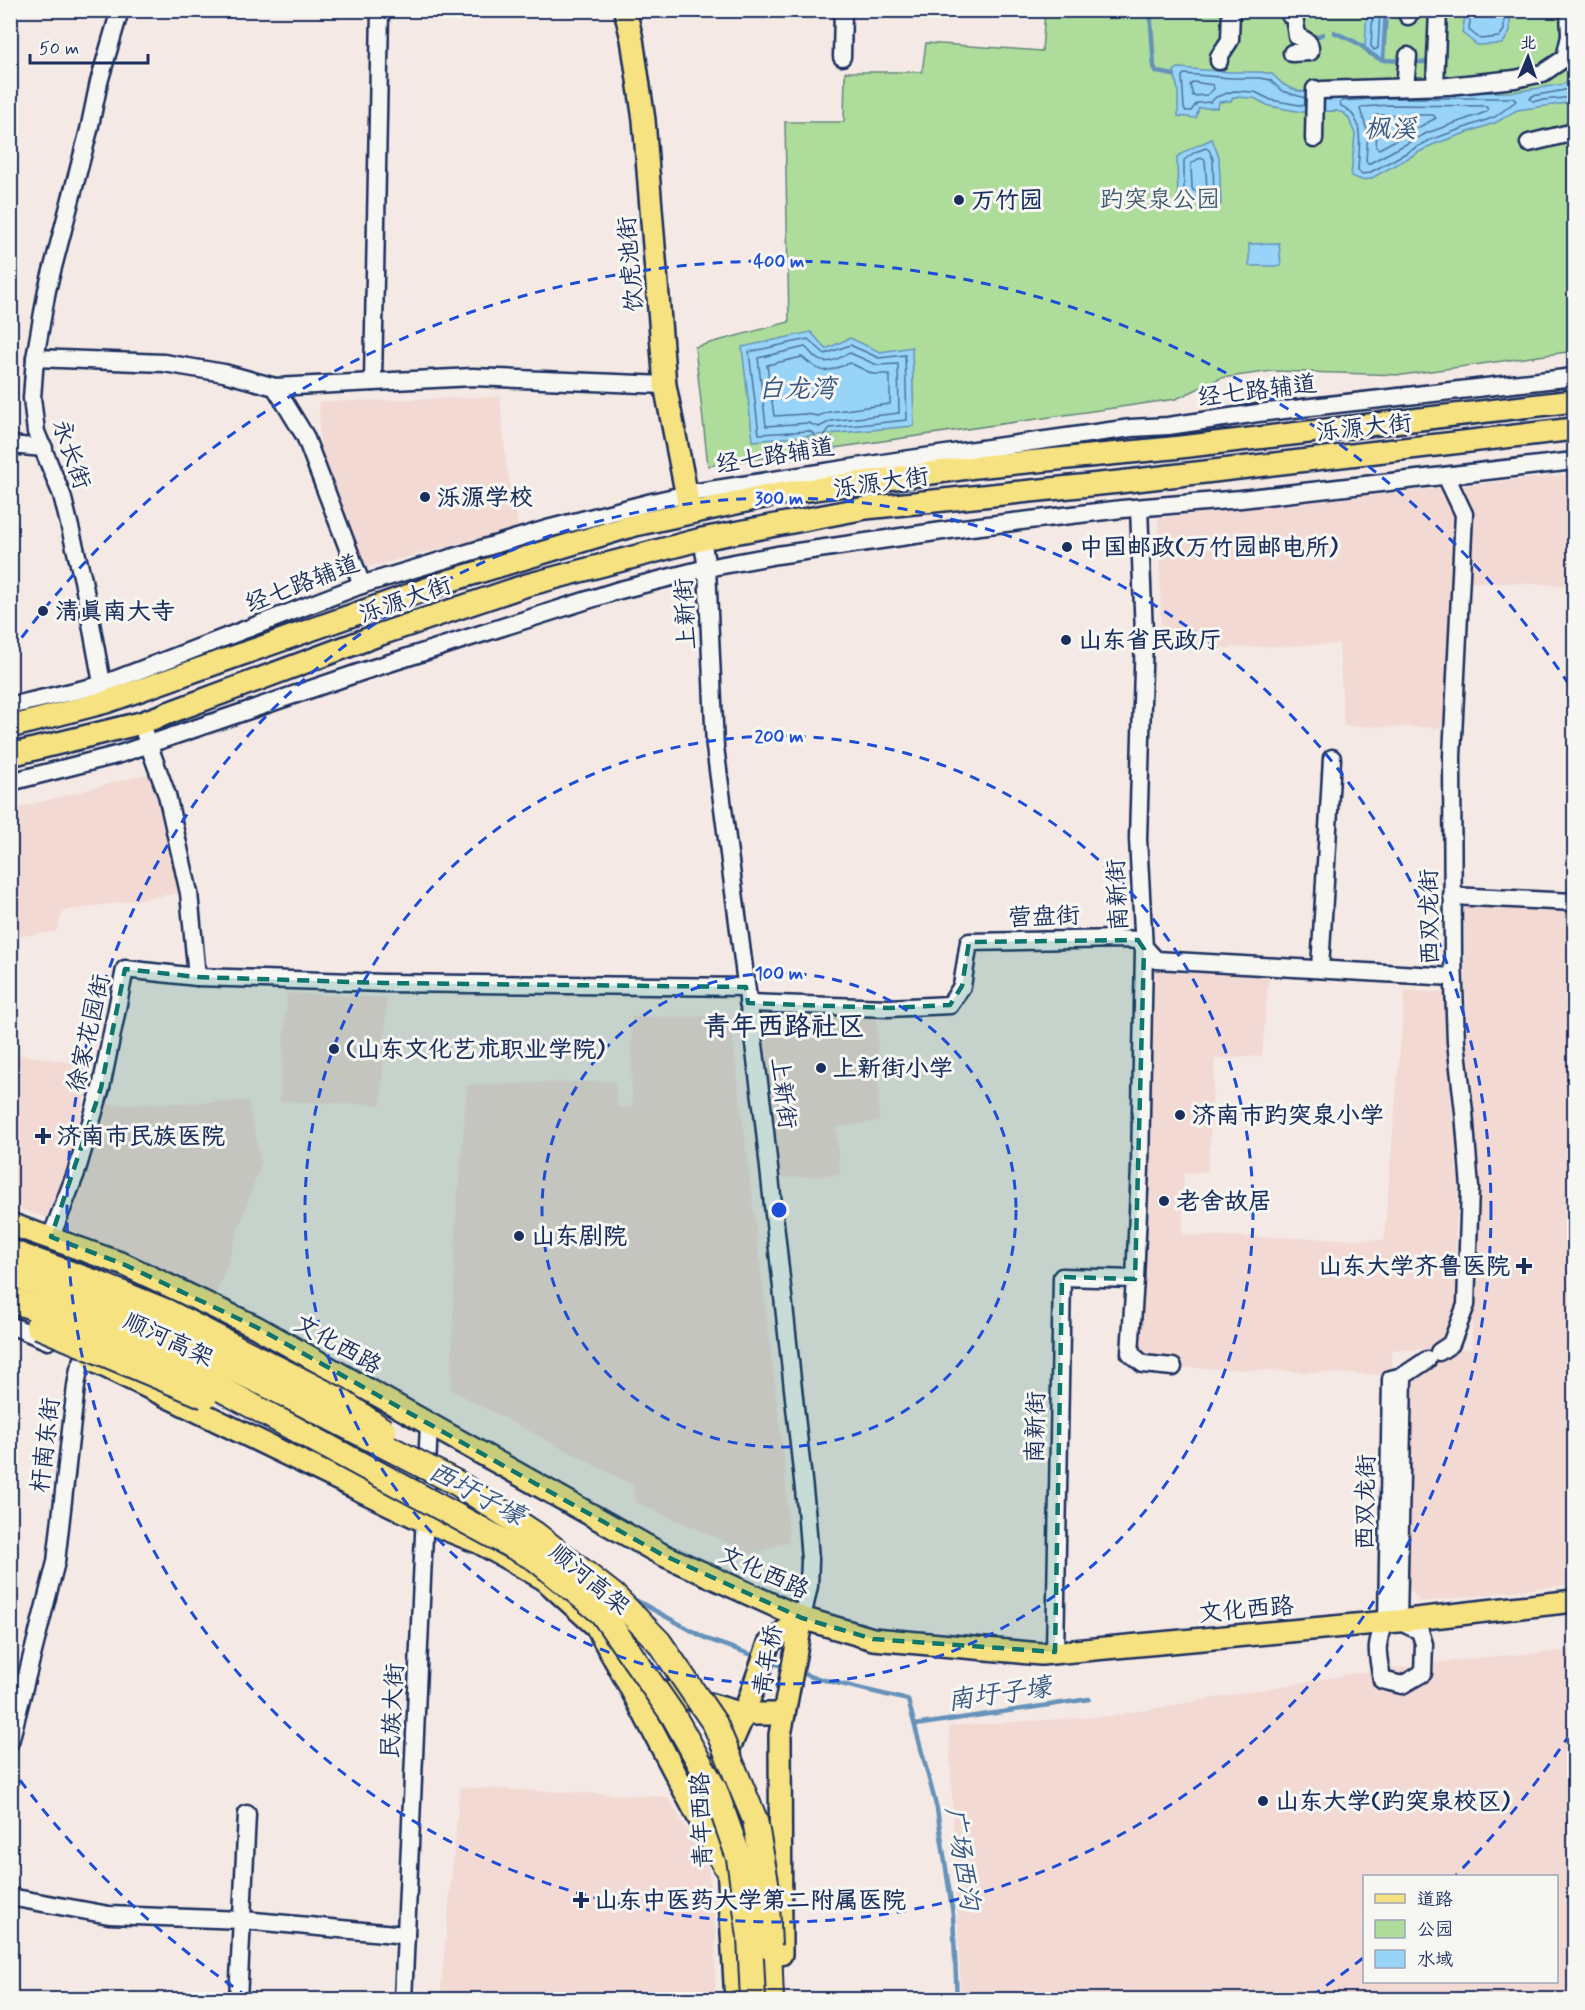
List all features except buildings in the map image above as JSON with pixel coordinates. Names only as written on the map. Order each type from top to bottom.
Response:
[{"type":"highway","points":[[10,1252],[165,1311],[234,1345],[339,1400],[458,1483]]},
{"type":"highway","name":"顺河高架","points":[[10,1273],[148,1328],[281,1392],[458,1483],[535,1534],[614,1596],[659,1642],[715,1724],[755,1820],[766,1882],[771,2000]]},
{"type":"highway","name":"顺河高架","points":[[10,1299],[145,1348],[536,1559],[602,1613],[673,1715],[715,1790],[739,1858],[750,1937],[753,2000]]},
{"type":"highway","points":[[10,1315],[332,1449]]},
{"type":"main road","name":"饮虎池街","points":[[625,10],[632,39],[644,120],[665,385],[688,503]]},
{"type":"main road","name":"泺源大街","points":[[10,727],[452,580],[635,525],[688,503],[778,494],[975,467],[1172,448],[1575,401]]},
{"type":"main road","name":"泺源大街","points":[[10,755],[141,723],[381,634],[527,585],[702,539],[866,508],[1119,482],[1575,429]]},
{"type":"main road","name":"文化西路","points":[[10,1224],[123,1264],[256,1327],[661,1554],[802,1618],[873,1639],[1041,1654],[1385,1631],[1575,1601]]},
{"type":"main road","points":[[85,1356],[424,1521],[480,1543],[544,1580],[596,1626],[728,1874]]},
{"type":"main road","name":"青年桥","points":[[744,1714],[769,1643],[802,1618]]},
{"type":"main road","name":"青年桥","points":[[784,1714],[802,1618]]},
{"type":"main road","points":[[627,1681],[744,1714],[784,1714],[780,1735],[782,2000]]},
{"type":"main road","name":"青年西路","points":[[736,2000],[722,1764],[744,1714]]},
{"type":"street","name":"永长街","points":[[104,694],[84,580],[62,495],[36,432],[32,398],[35,358],[47,290],[89,130],[99,81],[120,10]]},
{"type":"street","points":[[373,382],[380,10]]},
{"type":"street","points":[[842,57],[843,10]]},
{"type":"street","points":[[1219,61],[1219,57],[1230,40],[1232,10]]},
{"type":"street","points":[[1434,86],[1432,36],[1438,10]]},
{"type":"street","points":[[1314,140],[1317,90],[1434,86],[1515,79],[1543,73],[1564,58],[1570,36],[1572,11]]},
{"type":"street","points":[[1292,53],[1310,52],[1311,46],[1308,41],[1298,36],[1297,14]]},
{"type":"street","points":[[1405,86],[1408,60]]},
{"type":"street","points":[[1529,143],[1575,132]]},
{"type":"street","points":[[35,358],[164,363],[224,373],[275,387],[473,377],[665,385]]},
{"type":"street","name":"经七路辅道","points":[[10,706],[104,694],[362,585],[547,529],[896,461],[1120,430],[1575,377]]},
{"type":"street","points":[[275,387],[305,436],[362,585]]},
{"type":"street","points":[[10,445],[44,448]]},
{"type":"street","points":[[10,782],[120,754],[364,671],[616,591],[708,568],[777,555],[963,528],[1575,461]]},
{"type":"street","name":"西双龙街","points":[[1385,1631],[1422,1637],[1423,1673],[1402,1686],[1382,1680],[1385,1631],[1403,1376],[1451,1344],[1466,1305],[1470,1188],[1456,1042],[1452,896],[1452,756],[1464,514],[1446,476]]},
{"type":"street","name":"南新街","points":[[1139,508],[1144,634],[1138,839],[1144,949],[1136,1279],[1130,1353],[1143,1364],[1173,1367]]},
{"type":"street","name":"上新街","points":[[702,539],[708,568],[715,747],[763,1113],[806,1508],[810,1560],[809,1586],[802,1618]]},
{"type":"street","points":[[141,723],[167,795],[189,893],[197,977]]},
{"type":"street","points":[[1320,969],[1332,758]]},
{"type":"street","points":[[1452,896],[1575,902]]},
{"type":"street","name":"营盘街","points":[[747,995],[888,1008],[950,1005],[962,986],[969,942],[1138,940],[1156,960],[1454,976]]},
{"type":"street","name":"徐家花园街","points":[[51,1237],[76,1173],[101,1088],[125,969],[197,977],[747,995]]},
{"type":"street","name":"杆南东街","points":[[10,1742],[56,1562],[76,1386],[85,1356],[123,1264]]},
{"type":"street","name":"南新街","points":[[1054,1652],[1062,1277],[1136,1279]]},
{"type":"street","points":[[10,1325],[85,1356]]},
{"type":"street","name":"民族大街","points":[[403,2000],[429,1424]]},
{"type":"street","points":[[238,2000],[247,1814]]},
{"type":"street","points":[[10,1897],[109,1915],[243,1920],[406,1935]]},
{"type":"highlighted area","points":[[1138,940],[1144,949],[1135,1279],[1062,1277],[1055,1652],[873,1639],[802,1618],[661,1554],[256,1327],[123,1264],[51,1237],[101,1088],[125,969],[197,977],[384,983],[746,987],[748,1003],[888,1008],[950,1005],[962,986],[969,942]]},
{"type":"shaded area","name":"泺源学校","points":[[500,397],[506,464],[519,529],[363,568],[320,448],[319,402]]},
{"type":"shaded area","points":[[1574,474],[1574,585],[1466,582],[1458,728],[1344,726],[1339,644],[1162,650],[1158,518]]},
{"type":"shaded area","points":[[150,773],[180,893],[63,911],[56,932],[11,937],[11,810]]},
{"type":"shaded area","name":"山东大学齐鲁医院","points":[[1464,902],[1574,911],[1574,1584],[1420,1602],[1403,1579],[1408,1384],[1451,1350],[1472,1349],[1474,1183],[1477,1148],[1468,1097],[1472,1093],[1474,1082],[1471,1078],[1467,1044]]},
{"type":"shaded area","points":[[1155,965],[1269,972],[1262,1056],[1215,1059],[1208,1171],[1184,1174],[1182,1235],[1384,1240],[1405,990],[1448,993],[1452,1109],[1456,1126],[1456,1168],[1459,1179],[1455,1242],[1457,1314],[1441,1349],[1392,1350],[1392,1375],[1173,1367],[1130,1353],[1147,1180]]},
{"type":"shaded area","name":"(山东文化艺术职业学院)","points":[[287,993],[387,998],[381,1105],[280,1101]]},
{"type":"shaded area","name":"上新街小学","points":[[757,1011],[877,1014],[879,1121],[836,1128],[840,1175],[777,1178]]},
{"type":"shaded area","points":[[730,1016],[785,1468],[789,1541],[753,1554],[635,1502],[634,1486],[451,1390],[456,1207],[467,1085],[615,1081],[617,1107],[632,1107],[631,1017]]},
{"type":"shaded area","name":"济南市民族医院","points":[[10,1053],[93,1066],[53,1220],[11,1206]]},
{"type":"shaded area","points":[[248,1101],[261,1163],[217,1293],[59,1228],[105,1105]]},
{"type":"shaded area","name":"山东大学(趵突泉校区)","points":[[1574,1650],[1574,1999],[961,1999],[949,1726],[1112,1716],[1356,1673],[1487,1657]]},
{"type":"shaded area","name":"山东中医药大学第二附属医院","points":[[460,1787],[668,1797],[708,1866],[716,1935],[715,1999],[440,1999]]},
{"type":"green space","name":"趵突泉公园","points":[[1045,11],[1574,11],[1574,351],[1402,375],[1272,371],[1221,378],[1176,399],[708,466],[695,347],[789,322],[785,122],[844,122],[845,72],[922,72],[926,43],[1042,51]]},
{"type":"water","points":[[1367,11],[1386,11],[1383,60],[1369,55],[1365,48]]},
{"type":"water","points":[[1466,11],[1508,11],[1510,13],[1510,32],[1502,44],[1477,45],[1462,33]]},
{"type":"water","name":"枫溪","points":[[1178,68],[1272,74],[1284,85],[1298,91],[1321,94],[1514,92],[1564,84],[1571,79],[1574,71],[1574,102],[1517,110],[1497,122],[1432,145],[1370,179],[1362,180],[1351,176],[1355,134],[1344,113],[1337,111],[1302,112],[1269,106],[1254,98],[1233,97],[1231,101],[1219,102],[1218,108],[1199,108],[1196,118],[1178,116],[1178,91],[1174,71]]},
{"type":"water","points":[[1212,139],[1219,157],[1221,204],[1178,204],[1177,157]]},
{"type":"water","points":[[1279,243],[1281,266],[1249,266],[1249,244]]},
{"type":"water","name":"白龙湾","points":[[811,332],[826,349],[850,338],[880,352],[912,347],[914,426],[753,441],[742,347]]},
{"type":"water","points":[[832,437],[835,452],[811,455],[809,439]]},
{"type":"waterway","points":[[1150,10],[1154,67],[1157,72],[1174,75]]},
{"type":"waterway","points":[[1369,10],[1380,10]]},
{"type":"waterway","points":[[1386,10],[1383,60],[1403,61]]},
{"type":"waterway","points":[[1334,32],[1357,43],[1380,59]]},
{"type":"waterway","points":[[1313,38],[1323,34]]},
{"type":"waterway","points":[[1412,62],[1431,62],[1431,60]]},
{"type":"waterway","name":"西圩子壕","points":[[630,1597],[707,1639],[758,1657]]},
{"type":"waterway","name":"西圩子壕","points":[[768,1661],[786,1668]]},
{"type":"waterway","name":"广场西沟","points":[[796,1671],[908,1700],[937,1809],[953,1915],[957,2000]]},
{"type":"waterway","name":"南圩子壕","points":[[915,1725],[1089,1699]]},
{"type":"place","name":"万竹园","points":[[959,200]]},
{"type":"place","name":"泺源学校","points":[[425,497]]},
{"type":"place","name":"中国邮政(万竹园邮电所)","points":[[1067,547]]},
{"type":"place","name":"清真南大寺","points":[[43,611]]},
{"type":"place","name":"山东省民政厅","points":[[1066,640]]},
{"type":"place","name":"(山东文化艺术职业学院)","points":[[334,1049]]},
{"type":"place","name":"上新街小学","points":[[821,1068]]},
{"type":"place","name":"济南市趵突泉小学","points":[[1180,1115]]},
{"type":"place","name":"济南市民族医院","points":[[43,1136]]},
{"type":"place","name":"老舍故居","points":[[1164,1201]]},
{"type":"place","name":"山东剧院","points":[[519,1236]]},
{"type":"place","name":"山东大学齐鲁医院","points":[[1524,1266]]},
{"type":"place","name":"山东大学(趵突泉校区)","points":[[1263,1801]]},
{"type":"place","name":"山东中医药大学第二附属医院","points":[[581,1900]]},
{"type":"district","name":"青年西路社区","points":[[784,1026]]}]
